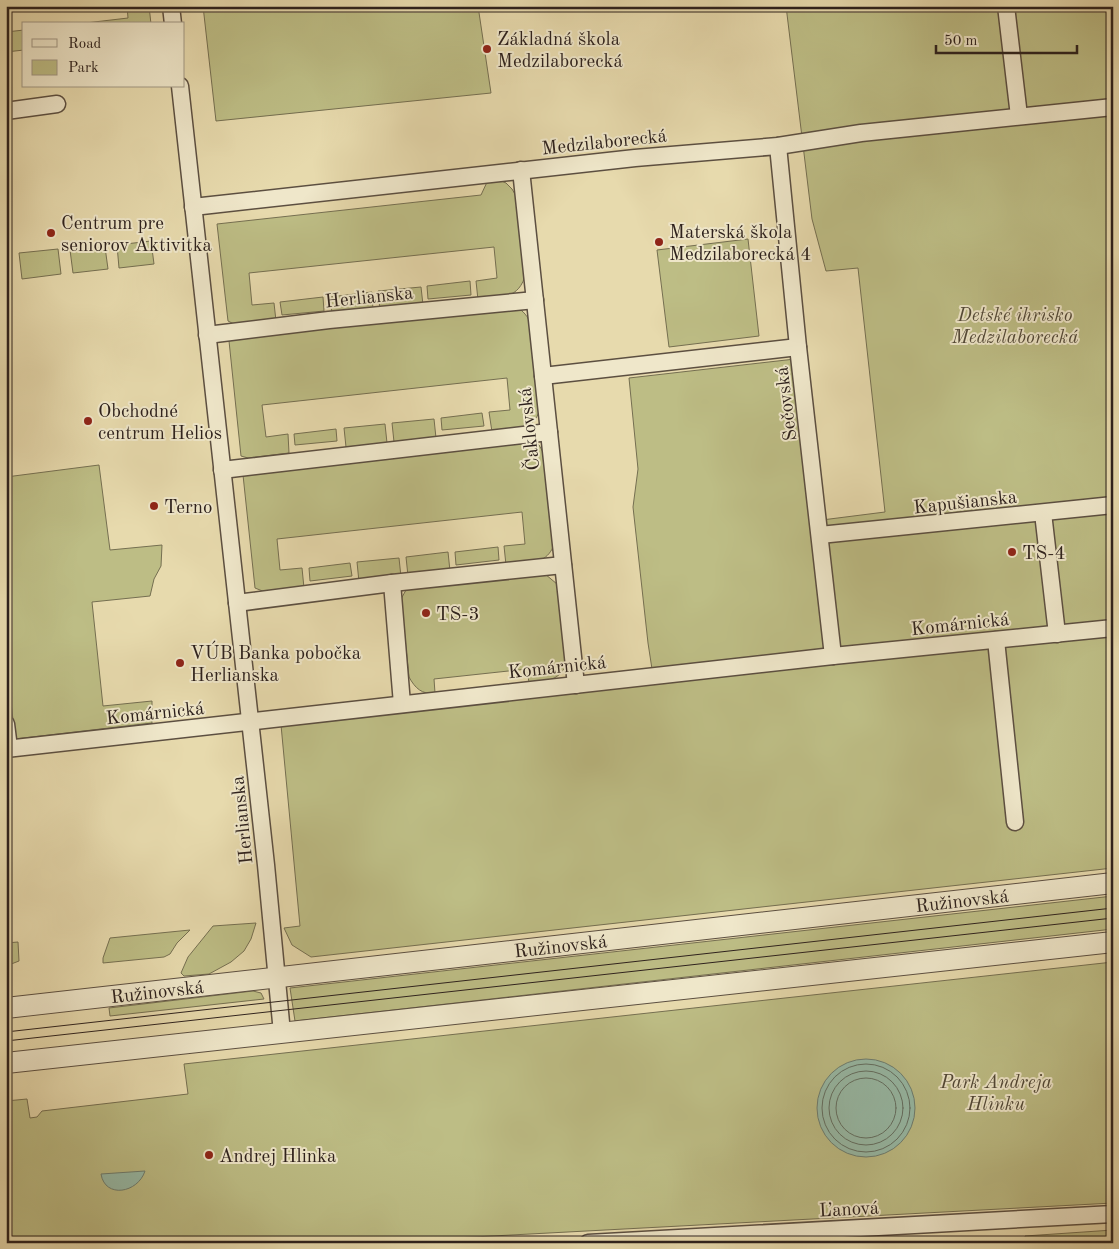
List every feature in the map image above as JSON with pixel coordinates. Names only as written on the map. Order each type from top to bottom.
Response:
[{"type":"street","points":[[170,6],[172,22]]},
{"type":"street","points":[[1006,6],[1019,116]]},
{"type":"street","name":"Herlianska","points":[[180,88],[278,978],[282,1033]]},
{"type":"street","points":[[6,111],[57,104]]},
{"type":"street","name":"Medzilaborecká","points":[[193,207],[653,156],[778,146],[861,133],[1113,107]]},
{"type":"street","name":"Sečovská","points":[[778,146],[798,347],[833,656]]},
{"type":"street","name":"Čaklovská","points":[[521,170],[576,685]]},
{"type":"street","name":"Herlianska","points":[[207,335],[329,320],[535,300]]},
{"type":"street","points":[[543,376],[798,347]]},
{"type":"street","points":[[222,470],[549,432]]},
{"type":"street","name":"Kapušianska","points":[[820,535],[1113,505]]},
{"type":"street","points":[[1043,513],[1057,634]]},
{"type":"street","points":[[237,603],[392,583],[563,565]]},
{"type":"street","points":[[392,583],[402,704]]},
{"type":"street","name":"Komárnická","points":[[8,748],[833,656],[1113,628]]},
{"type":"street","points":[[996,640],[1015,822]]},
{"type":"street","points":[[6,724],[8,748]]},
{"type":"street","name":"Ružinovská","points":[[6,1008],[1113,883]]},
{"type":"street","points":[[6,1064],[1113,942]]},
{"type":"street","name":"Ľanová","points":[[588,1243],[1113,1214]]},
{"type":"green space","points":[[127,6],[149,6],[151,22],[94,22],[128,18]]},
{"type":"green space","points":[[203,6],[478,6],[491,93],[216,121]]},
{"type":"green space","name":"Detské ihrisko Medzilaborecká","points":[[786,6],[1113,6],[1113,868],[311,957],[292,945],[284,928],[300,926],[281,725],[654,682],[633,507],[638,469],[629,378],[795,359],[814,521],[885,512],[858,268],[826,271],[812,219]]},
{"type":"green space","points":[[22,30],[22,50],[6,52],[6,32]]},
{"type":"green space","points":[[497,179],[506,183],[512,189],[519,201],[526,273],[523,282],[514,293],[508,296],[478,300],[476,281],[497,278],[494,247],[249,273],[252,305],[274,303],[276,321],[234,324],[228,321],[217,224],[481,195],[488,180]]},
{"type":"green space","points":[[748,239],[759,336],[669,347],[657,250]]},
{"type":"green space","points":[[151,241],[154,264],[119,268],[117,245]]},
{"type":"green space","points":[[105,247],[108,269],[73,273],[70,250]]},
{"type":"green space","points":[[58,249],[61,274],[22,279],[19,253]]},
{"type":"green space","points":[[470,281],[471,295],[428,299],[427,286]]},
{"type":"green space","points":[[421,287],[423,305],[380,310],[378,291]]},
{"type":"green space","points":[[372,292],[373,311],[332,315],[330,297]]},
{"type":"green space","points":[[323,297],[324,311],[282,315],[280,302]]},
{"type":"green space","points":[[518,308],[527,316],[532,328],[540,409],[537,417],[527,426],[515,430],[492,432],[489,412],[510,410],[507,378],[262,405],[266,437],[288,434],[289,453],[248,458],[241,456],[229,341],[233,337]]},
{"type":"green space","points":[[482,413],[484,426],[442,430],[441,418]]},
{"type":"green space","points":[[434,419],[436,438],[394,442],[392,423]]},
{"type":"green space","points":[[385,424],[387,443],[346,447],[344,428]]},
{"type":"green space","points":[[336,429],[337,441],[295,445],[294,434]]},
{"type":"green space","points":[[531,441],[539,445],[543,452],[554,545],[549,554],[541,560],[506,565],[504,546],[525,544],[522,512],[277,539],[280,570],[302,568],[304,588],[265,592],[255,588],[243,475]]},
{"type":"green space","points":[[99,465],[110,550],[162,545],[161,566],[154,579],[150,596],[92,602],[103,706],[152,701],[152,723],[15,739],[6,655],[6,477]]},
{"type":"green space","points":[[498,547],[499,560],[456,565],[455,552]]},
{"type":"green space","points":[[448,552],[450,571],[408,576],[406,557]]},
{"type":"green space","points":[[399,558],[401,577],[359,582],[357,562]]},
{"type":"green space","points":[[350,563],[352,576],[310,581],[309,568]]},
{"type":"green space","points":[[545,574],[557,584],[568,661],[561,673],[553,679],[529,683],[527,669],[434,679],[435,693],[426,693],[419,690],[409,677],[401,599],[406,590]]},
{"type":"green space","points":[[1113,896],[1113,929],[295,1021],[290,988]]},
{"type":"green space","points":[[256,923],[251,939],[244,951],[231,962],[209,974],[184,976],[181,973],[188,957],[213,926]]},
{"type":"green space","points":[[190,930],[177,943],[170,954],[164,957],[103,963],[110,938]]},
{"type":"green space","points":[[18,942],[19,961],[6,966],[6,943]]},
{"type":"green space","name":"Park Andreja Hlinku","points":[[1113,962],[1113,1203],[361,1243],[6,1243],[6,1101],[27,1099],[30,1118],[37,1117],[42,1111],[188,1094],[184,1064]]},
{"type":"green space","points":[[253,991],[261,993],[264,999],[110,1016],[109,1008]]},
{"type":"green space","points":[[1113,1230],[1113,1243],[1026,1243],[1025,1236]]},
{"type":"water","points":[[866,1059],[885,1063],[900,1074],[911,1089],[915,1108],[911,1127],[900,1142],[885,1153],[866,1157],[847,1153],[832,1142],[821,1127],[817,1108],[821,1089],[832,1074],[847,1063]]},
{"type":"water","points":[[145,1171],[136,1184],[122,1190],[115,1190],[109,1187],[104,1182],[101,1174]]},
{"type":"tram line","points":[[6,1032],[1113,908]]},
{"type":"tram line","points":[[6,1041],[1113,918]]},
{"type":"place","name":"Základná škola Medzilaborecká","points":[[487,49]]},
{"type":"place","name":"Centrum pre seniorov Aktivitka","points":[[51,233]]},
{"type":"place","name":"Materská škola Medzilaborecká 4","points":[[659,242]]},
{"type":"place","name":"Obchodné centrum Helios","points":[[88,421]]},
{"type":"place","name":"Terno","points":[[154,506]]},
{"type":"place","name":"TS-4","points":[[1012,552]]},
{"type":"place","name":"TS-3","points":[[426,613]]},
{"type":"place","name":"VÚB Banka pobočka Herlianska","points":[[180,663]]},
{"type":"place","name":"Andrej Hlinka","points":[[209,1155]]}]
